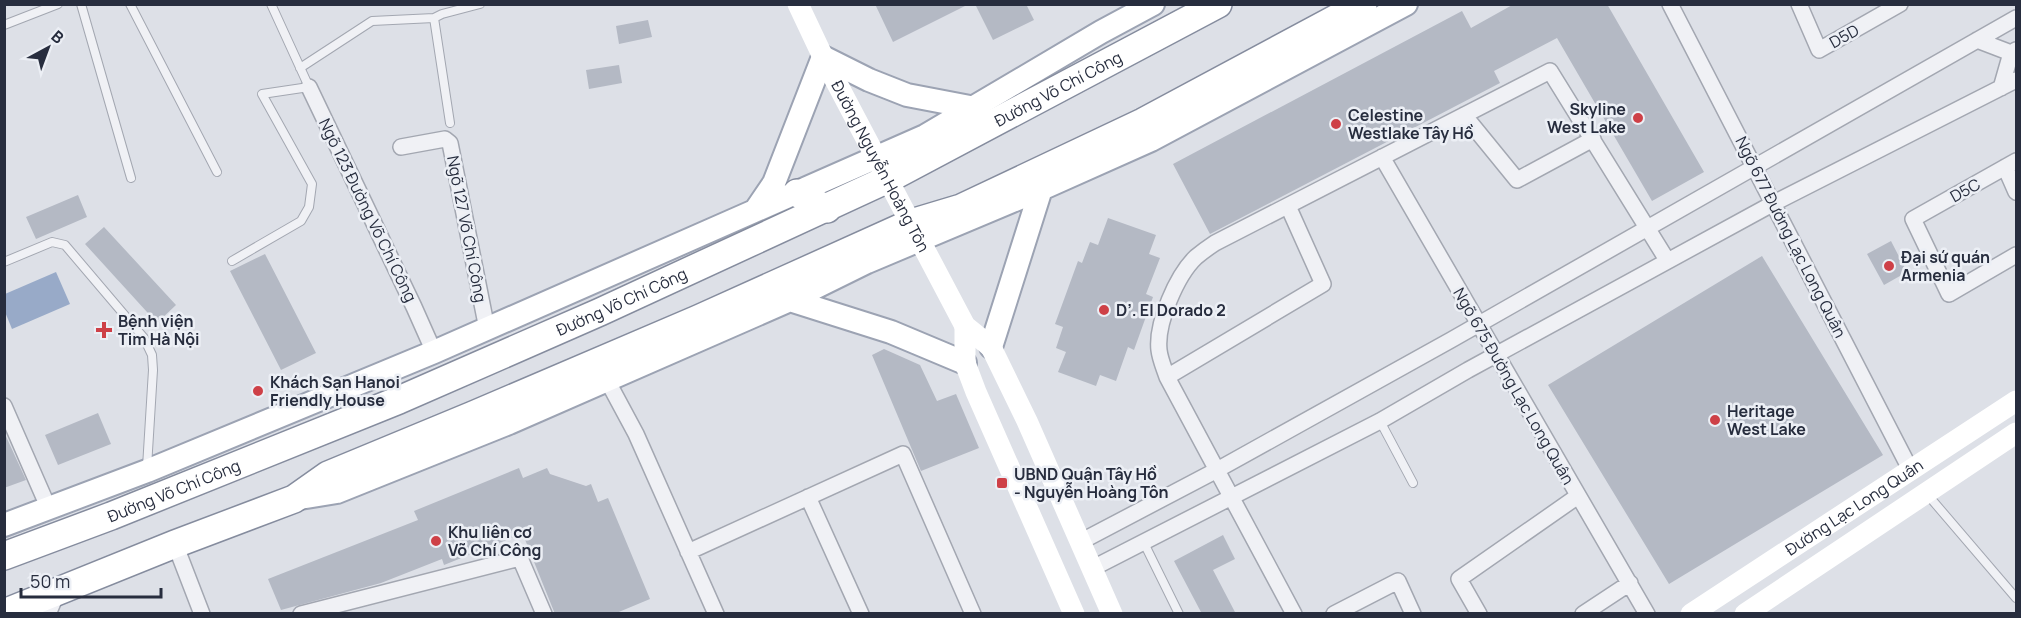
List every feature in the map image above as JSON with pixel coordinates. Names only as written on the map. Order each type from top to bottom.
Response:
[{"type":"highway","name":"Đường Võ Chí Công","points":[[4,556],[111,516],[399,400],[600,312],[827,208],[882,168],[1218,4]]},
{"type":"highway","points":[[4,614],[53,602],[175,544],[294,499],[328,475],[698,319],[973,210],[1363,4]]},
{"type":"highway","points":[[882,168],[925,136]]},
{"type":"highway","points":[[797,193],[827,208]]},
{"type":"highway","points":[[867,262],[915,232]]},
{"type":"main road","name":"Đường Nguyễn Hoàng Tôn","points":[[798,4],[823,57],[965,326],[991,347],[1027,421],[1112,614]]},
{"type":"main road","name":"Đường Võ Chí Công","points":[[925,136],[1101,32],[1153,4]]},
{"type":"main road","points":[[973,210],[1041,189],[1151,140],[1407,4]]},
{"type":"main road","points":[[755,211],[774,183],[823,57],[869,80],[907,95],[975,108]]},
{"type":"main road","name":"Đường Võ Chí Công","points":[[4,525],[147,471],[434,352],[797,193],[882,168]]},
{"type":"main road","points":[[991,347],[1041,189]]},
{"type":"main road","points":[[294,499],[337,492],[509,423],[790,300],[867,262]]},
{"type":"main road","points":[[790,300],[885,330],[965,363]]},
{"type":"main road","name":"Đường Nguyễn Hoàng Tôn","points":[[965,326],[965,363],[1074,614]]},
{"type":"main road","name":"Đường Lạc Long Quân","points":[[1691,614],[2016,401]]},
{"type":"main road","name":"Đường Lạc Long Quân","points":[[1745,614],[2016,433]]},
{"type":"street","name":"Ngõ 677 Đường Lạc Long Quân","points":[[1670,4],[1910,469]]},
{"type":"street","name":"D5D","points":[[1799,4],[1819,50],[1900,4]]},
{"type":"street","points":[[1080,542],[1217,470],[1479,325],[2016,18]]},
{"type":"street","points":[[1977,40],[2014,52],[2001,88]]},
{"type":"street","points":[[1294,614],[1167,376],[1159,351],[1159,328],[1183,274],[1196,257],[1215,243],[1550,71],[1667,260]]},
{"type":"street","points":[[1093,568],[1380,421],[1667,260],[1774,203],[2016,80]]},
{"type":"street","name":"Ngõ 123 Đường Võ Chí Công","points":[[309,87],[434,352]]},
{"type":"street","points":[[1464,115],[1517,180],[1593,139]]},
{"type":"street","name":"Ngõ 127 Võ Chí Công","points":[[401,147],[445,139],[450,143],[487,329]]},
{"type":"street","name":"Ngõ 675 Đường Lạc Long Quân","points":[[1383,157],[1647,614]]},
{"type":"street","points":[[2011,164],[2016,192]]},
{"type":"street","name":"D5C","points":[[2011,164],[1913,219],[1948,294],[2016,255]]},
{"type":"street","points":[[1167,376],[1323,284],[1288,206]]},
{"type":"street","points":[[607,380],[636,434],[716,614]]},
{"type":"street","points":[[4,406],[49,508]]},
{"type":"street","points":[[688,552],[903,454],[973,614]]},
{"type":"street","points":[[1479,614],[1459,579],[1578,496]]},
{"type":"street","points":[[808,497],[861,614]]},
{"type":"street","points":[[175,544],[202,614]]},
{"type":"street","points":[[301,614],[520,558],[544,614]]},
{"type":"street","points":[[1334,614],[1398,581],[1413,614]]},
{"type":"street","points":[[1583,614],[1630,583]]},
{"type":"lane","points":[[4,25],[58,4]]},
{"type":"lane","points":[[81,4],[131,178]]},
{"type":"lane","points":[[130,4],[217,172]]},
{"type":"lane","name":"Ngõ 123 Đường Võ Chí Công","points":[[271,4],[309,87]]},
{"type":"lane","points":[[300,68],[372,21],[434,18],[480,4]]},
{"type":"lane","points":[[434,18],[450,123]]},
{"type":"lane","points":[[232,261],[301,221],[309,207],[312,184],[262,94],[309,87]]},
{"type":"lane","points":[[4,262],[52,242],[65,245],[144,338],[152,355],[153,370],[147,471]]},
{"type":"lane","points":[[1380,421],[1413,483]]},
{"type":"lane","points":[[1926,493],[2016,598]]},
{"type":"lane","points":[[1144,543],[1179,614]]},
{"type":"water","points":[[56,272],[70,304],[12,329],[5,312],[5,294]]},
{"type":"building","points":[[875,4],[969,4],[893,42]]},
{"type":"building","points":[[975,4],[1026,4],[1034,20],[993,40]]},
{"type":"building","name":"Celestine Westlake Tây Hồ","points":[[1514,4],[1607,4],[1704,172],[1652,201],[1557,38],[1494,71],[1500,83],[1210,234],[1173,164],[1462,11],[1471,28]]},
{"type":"building","points":[[648,20],[652,37],[619,44],[616,26]]},
{"type":"building","points":[[619,65],[622,83],[589,89],[586,70]]},
{"type":"building","points":[[78,195],[87,217],[36,239],[26,217]]},
{"type":"building","name":"D’. El Dorado 2","points":[[1108,218],[1156,235],[1149,254],[1160,258],[1146,294],[1153,297],[1134,350],[1128,347],[1116,381],[1100,375],[1096,386],[1058,372],[1066,352],[1056,348],[1063,327],[1055,324],[1078,261],[1082,263],[1090,242],[1098,245]]},
{"type":"building","points":[[104,227],[176,305],[157,323],[85,244]]},
{"type":"building","name":"Đại sứ quán Armenia","points":[[1891,241],[1907,272],[1884,285],[1867,254]]},
{"type":"building","points":[[265,254],[316,353],[281,370],[230,271]]},
{"type":"building","name":"Heritage West Lake","points":[[1762,256],[1883,455],[1669,584],[1548,385]]},
{"type":"building","points":[[884,349],[920,365],[937,401],[956,394],[979,448],[921,471],[872,355]]},
{"type":"building","points":[[98,413],[111,444],[58,465],[45,435]]},
{"type":"building","points":[[4,432],[26,480],[4,488]]},
{"type":"building","name":"Khu liên cơ Võ Chí Công","points":[[519,468],[523,478],[547,468],[550,474],[586,486],[591,484],[598,502],[608,498],[650,599],[614,614],[555,614],[524,537],[520,539],[519,535],[444,565],[442,559],[381,583],[281,610],[268,579],[418,520],[414,511]]},
{"type":"building","points":[[1223,535],[1235,559],[1213,570],[1236,614],[1202,614],[1174,561]]},
{"type":"place","name":"Skyline West Lake","points":[[1638,118]]},
{"type":"place","name":"Celestine Westlake Tây Hồ","points":[[1336,124]]},
{"type":"place","name":"Đại sứ quán Armenia","points":[[1889,266]]},
{"type":"place","name":"D’. El Dorado 2","points":[[1104,310]]},
{"type":"place","name":"Bệnh viện Tim Hà Nội","points":[[104,330]]},
{"type":"place","name":"Khách Sạn Hanoi Friendly House","points":[[258,391]]},
{"type":"place","name":"Heritage West Lake","points":[[1715,420]]},
{"type":"place","name":"UBND Quận Tây Hồ - Nguyễn Hoàng Tôn","points":[[1002,483]]},
{"type":"place","name":"Khu liên cơ Võ Chí Công","points":[[436,541]]}]
